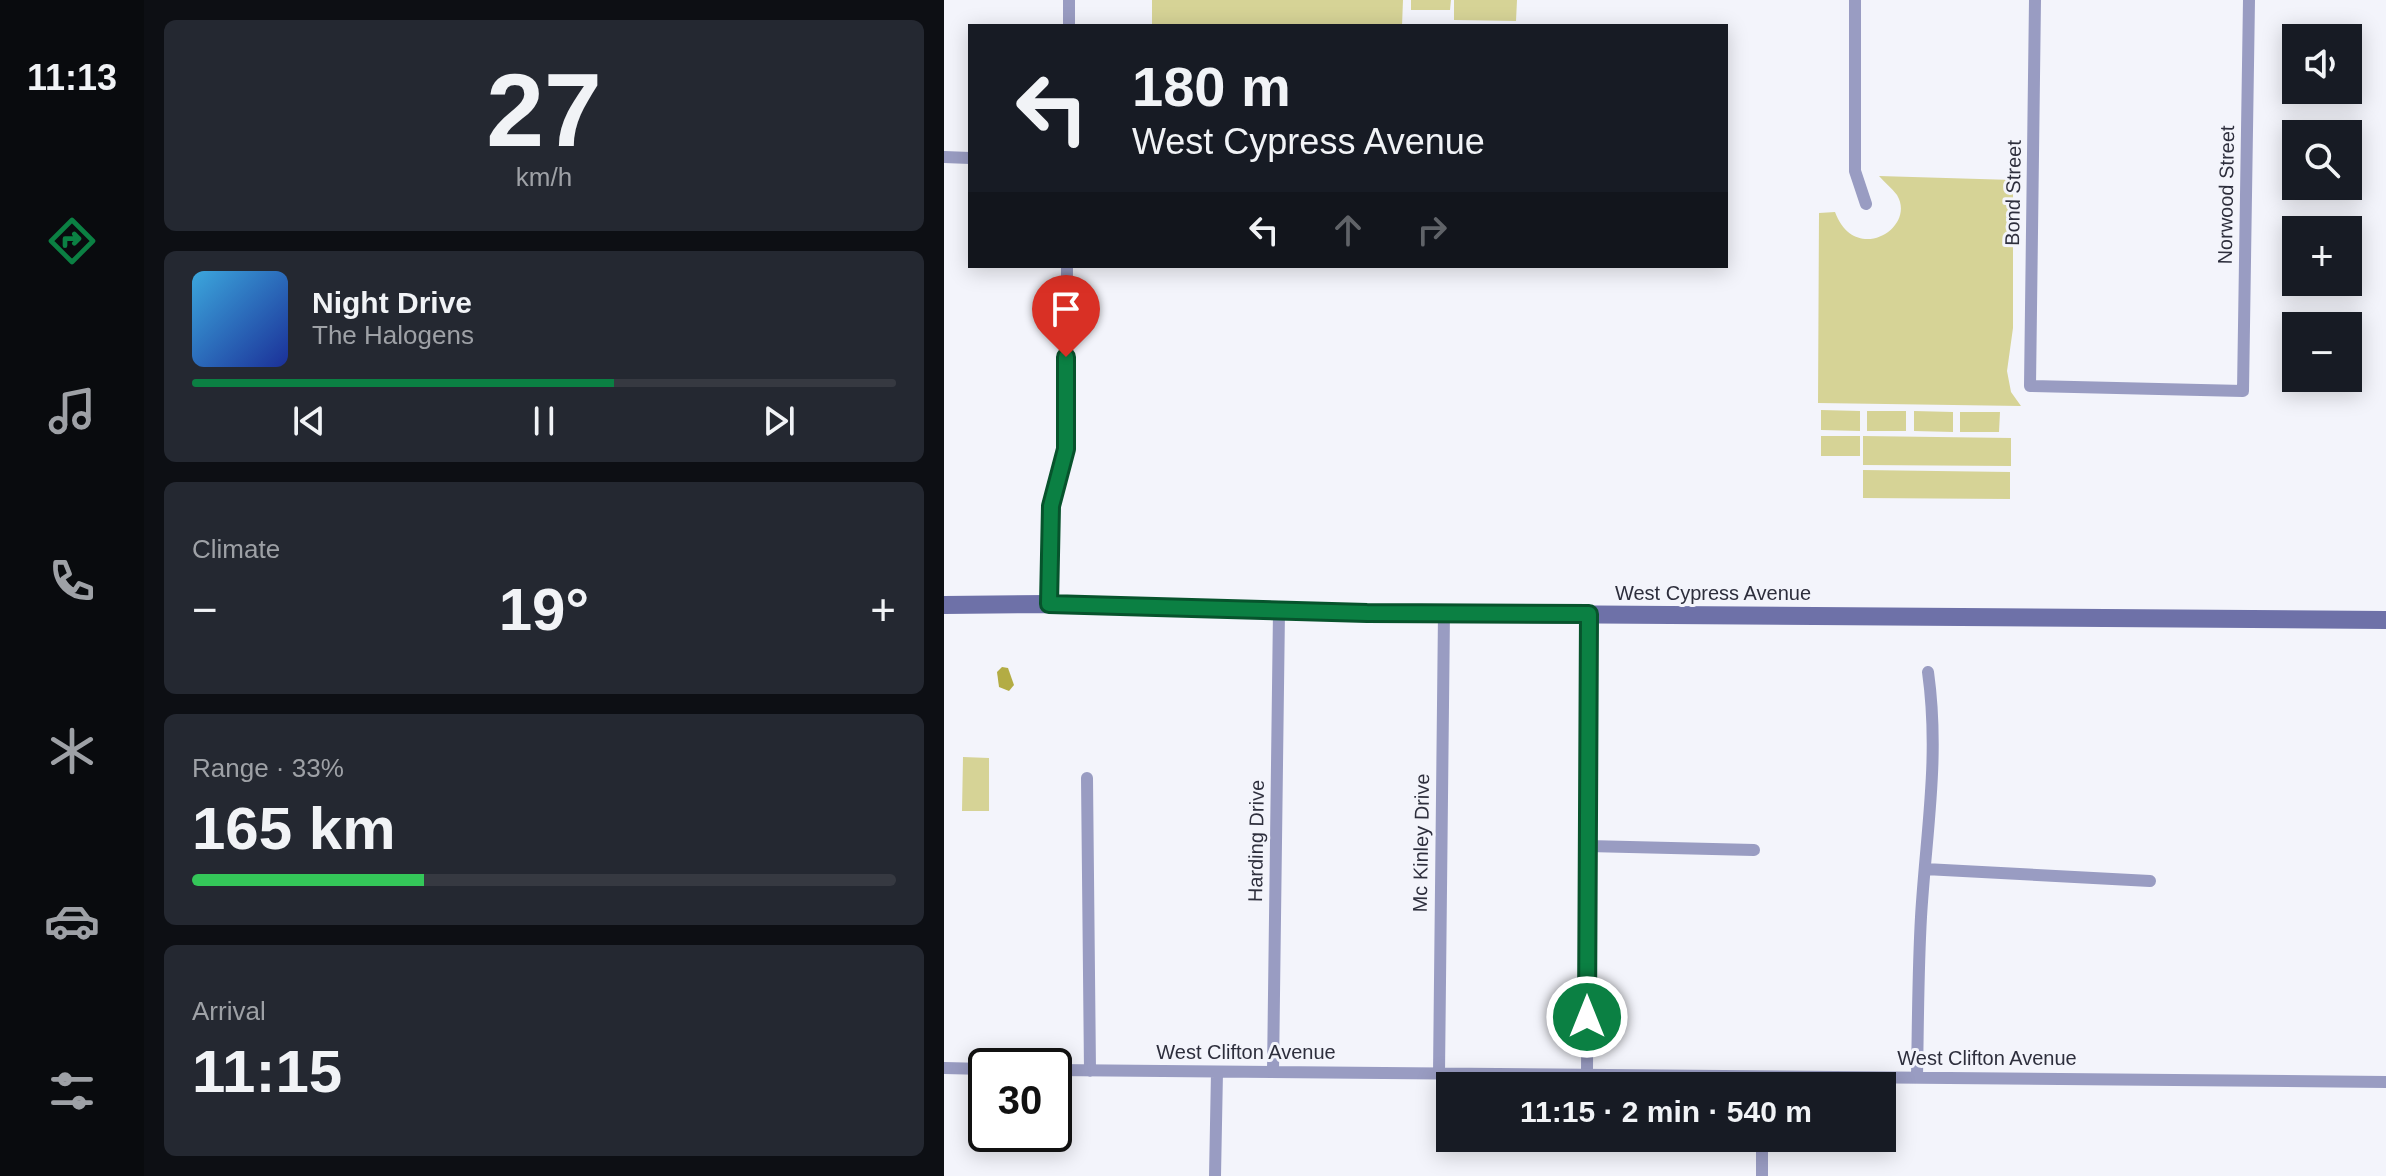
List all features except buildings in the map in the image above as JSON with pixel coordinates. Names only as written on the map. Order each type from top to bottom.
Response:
[{"type":"main road","name":"West Cypress Avenue","points":[[944,605],[1049,604],[1444,613],[2386,620]]},
{"type":"street","points":[[1069,0],[1069,24]]},
{"type":"street","points":[[1855,0],[1855,171],[1866,204]]},
{"type":"street","name":"Bond Street","points":[[2035,0],[2030,386],[2243,391]]},
{"type":"street","name":"Norwood Street","points":[[2243,391],[2249,0]]},
{"type":"street","points":[[944,157],[968,158]]},
{"type":"street","points":[[1049,604],[1051,506],[1066,449],[1067,268]]},
{"type":"street","name":"Harding Drive","points":[[1273,1072],[1279,611]]},
{"type":"street","name":"Mc Kinley Drive","points":[[1439,1072],[1444,613]]},
{"type":"street","points":[[1587,1072],[1589,614]]},
{"type":"street","points":[[1917,1077],[1921,917],[1933,776],[1934,715],[1928,672]]},
{"type":"street","points":[[1087,778],[1090,1071]]},
{"type":"street","points":[[1588,846],[1754,850]]},
{"type":"street","points":[[1925,869],[2150,881]]},
{"type":"street","points":[[944,1068],[968,1069]]},
{"type":"street","name":"West Clifton Avenue","points":[[1072,1070],[1436,1073]]},
{"type":"street","points":[[1215,1176],[1217,1072]]},
{"type":"street","name":"West Clifton Avenue","points":[[1896,1078],[2386,1082]]},
{"type":"street","points":[[1762,1152],[1762,1176]]},
{"type":"shaded area","points":[[1152,0],[1403,0],[1402,24],[1152,24]]},
{"type":"shaded area","points":[[1411,0],[1451,0],[1450,10],[1411,10]]},
{"type":"shaded area","points":[[1454,0],[1517,0],[1516,21],[1454,20]]},
{"type":"shaded area","points":[[1879,176],[2013,180],[2013,328],[2007,371],[2011,392],[2021,406],[1818,403],[1819,213],[1835,212],[1844,228],[1856,237],[1869,239],[1881,236],[1899,219],[1901,207],[1897,195]]},
{"type":"shaded area","points":[[1821,410],[1860,411],[1860,431],[1821,430]]},
{"type":"shaded area","points":[[1867,411],[1906,411],[1906,431],[1867,431]]},
{"type":"shaded area","points":[[1914,411],[1953,412],[1953,432],[1914,431]]},
{"type":"shaded area","points":[[1960,412],[2000,412],[1999,432],[1960,432]]},
{"type":"shaded area","points":[[1821,436],[1860,436],[1860,456],[1821,456]]},
{"type":"shaded area","points":[[1863,436],[2011,438],[2011,466],[1863,465]]},
{"type":"shaded area","points":[[1863,470],[2010,472],[2010,499],[1863,498]]},
{"type":"shaded area","points":[[1002,667],[1008,668],[1014,685],[1009,691],[999,687],[997,672]]},
{"type":"shaded area","points":[[963,757],[989,758],[989,811],[962,811]]},
{"type":"route","points":[[1066,357],[1066,449],[1051,506],[1049,604],[1367,613],[1589,614],[1587,1017]]}]
